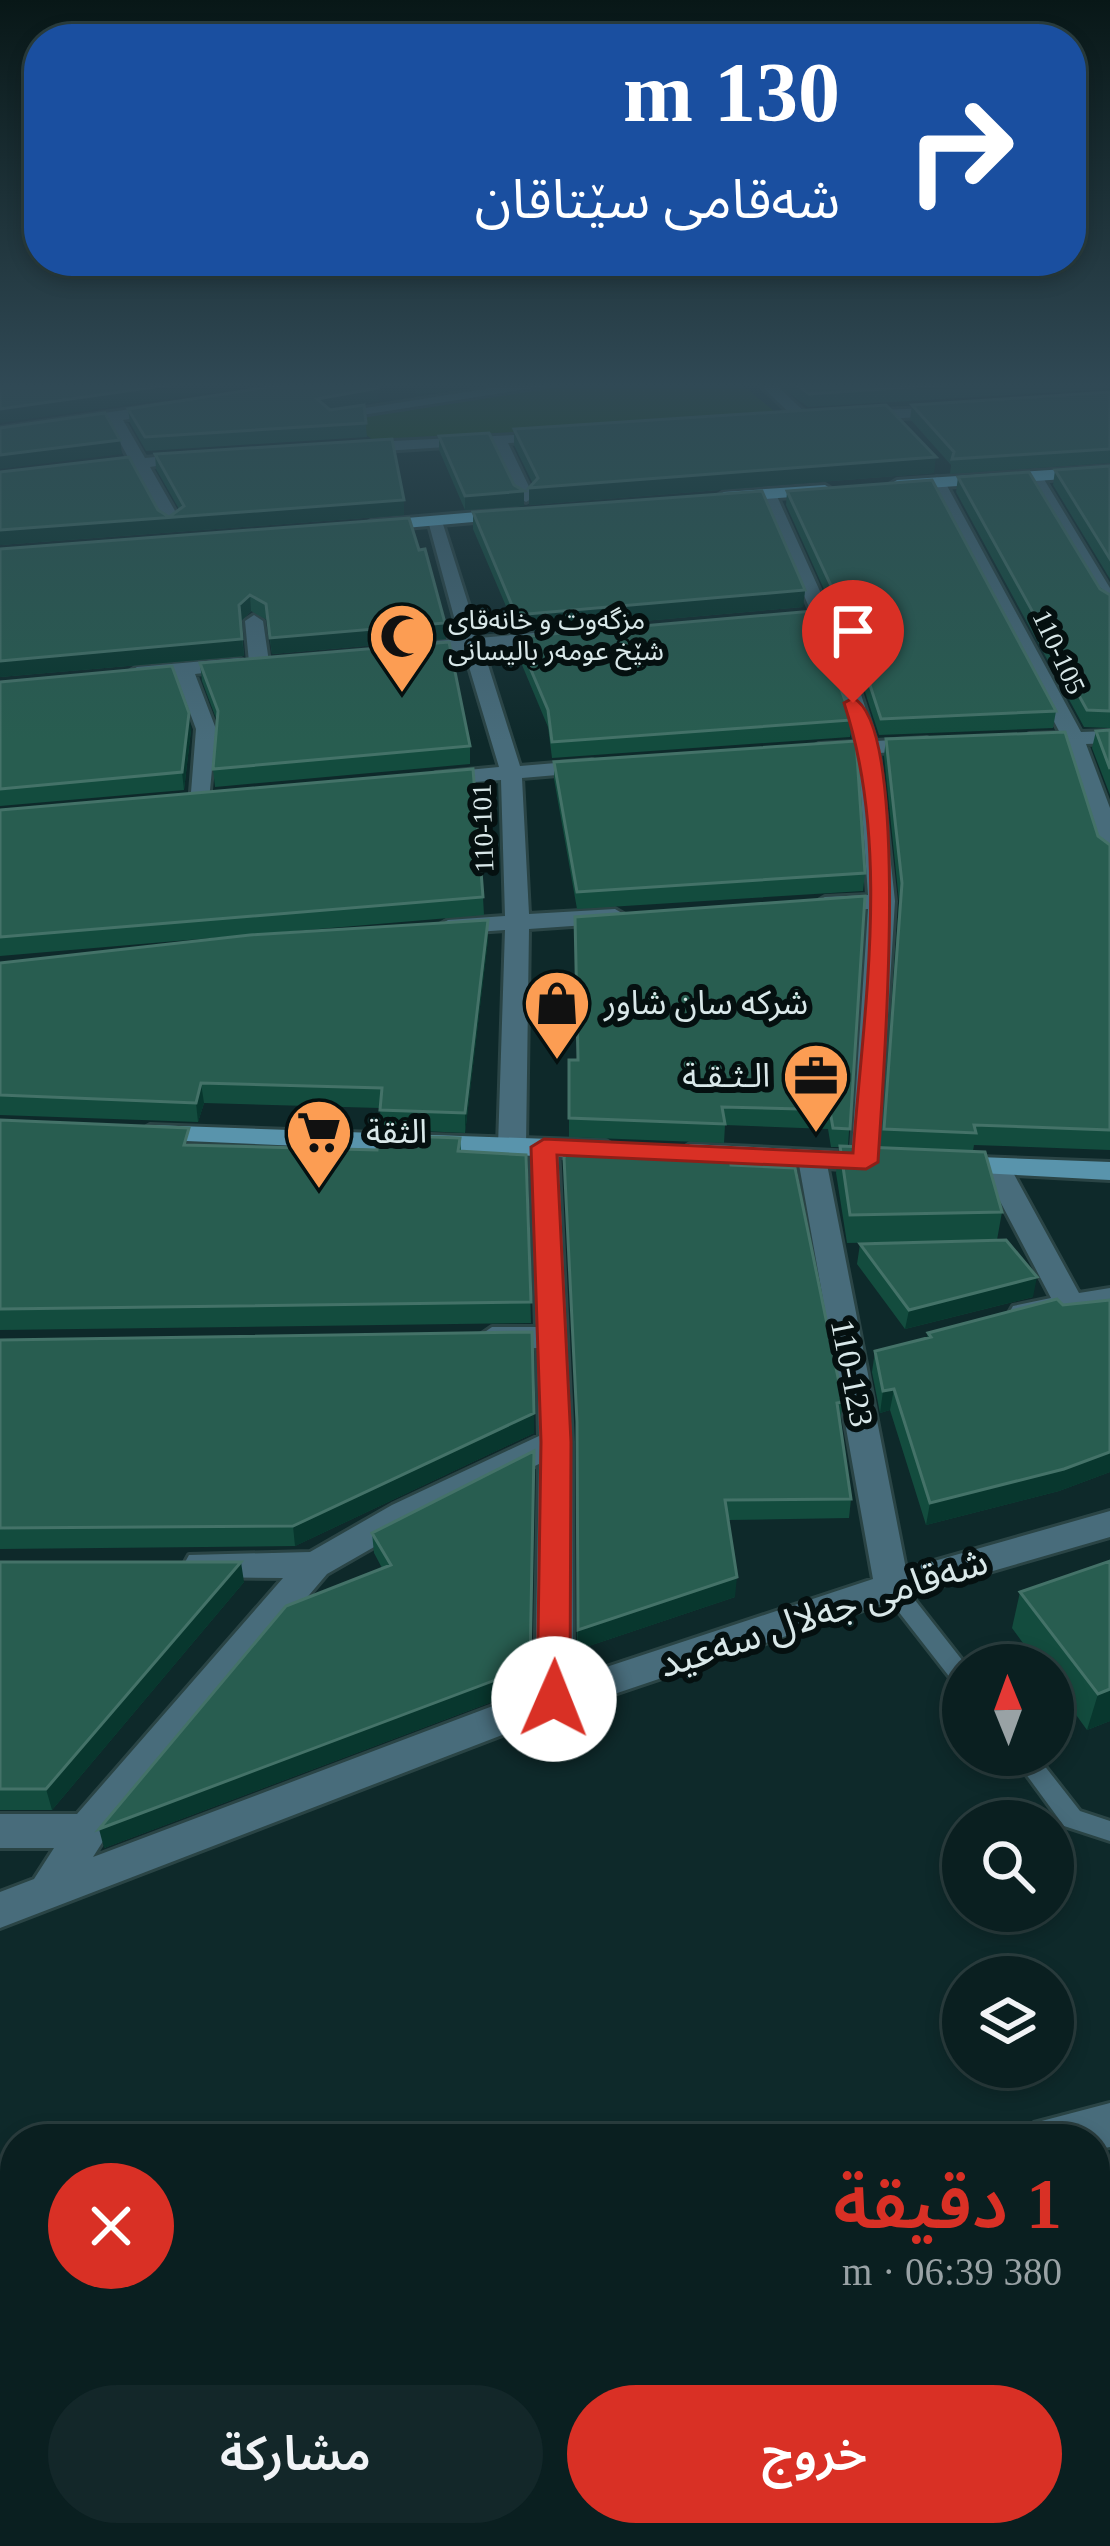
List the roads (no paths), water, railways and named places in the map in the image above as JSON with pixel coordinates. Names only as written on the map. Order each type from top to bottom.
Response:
[{"type":"main road","points":[[361,509],[446,503]]},
{"type":"main road","points":[[342,528],[433,521],[546,503]]},
{"type":"main road","points":[[150,525],[196,521]]},
{"type":"main road","points":[[160,542],[182,541]]},
{"type":"main road","points":[[116,1132],[1110,1171]]},
{"type":"street","points":[[162,503],[173,523]]},
{"type":"street","points":[[771,503],[812,617],[868,747],[883,901],[866,1162]]},
{"type":"street","name":"110-105","points":[[955,503],[1102,807],[1110,854]]},
{"type":"street","points":[[1050,503],[1110,603]]},
{"type":"street","name":"110-101","points":[[433,521],[512,772],[528,1146],[553,1337],[554,1699]]},
{"type":"street","points":[[254,621],[259,662]]},
{"type":"street","points":[[401,650],[589,634]]},
{"type":"street","points":[[115,676],[283,660]]},
{"type":"street","points":[[183,668],[206,729],[198,800]]},
{"type":"street","points":[[1002,741],[1110,737]]},
{"type":"street","points":[[797,752],[958,743]]},
{"type":"street","points":[[422,780],[607,765]]},
{"type":"street","points":[[791,906],[883,901]]},
{"type":"street","points":[[428,928],[631,915]]},
{"type":"street","name":"110-123","points":[[812,1159],[842,1254],[861,1356],[892,1587]]},
{"type":"street","points":[[996,1167],[1028,1249],[1068,1302]]},
{"type":"street","points":[[1003,1319],[1068,1302],[1110,1298]]},
{"type":"street","points":[[460,1338],[553,1337]]},
{"type":"street","points":[[46,1895],[87,1831],[315,1565],[404,1514],[556,1442]]},
{"type":"street","name":"شەقامی جەلال سەعید","points":[[0,1910],[554,1699],[892,1587],[1110,1524]]},
{"type":"street","points":[[167,1564],[315,1565]]},
{"type":"street","points":[[0,1831],[87,1831]]},
{"type":"lane","points":[[892,1587],[942,1651]]},
{"type":"lane","points":[[1039,1776],[1072,1819],[1110,1831]]},
{"type":"place","name":"مزگەوت و خانەقای شێخ عومەر بالیسانی","points":[[402,695]]},
{"type":"place","name":"شرکە سان شاور","points":[[557,1062]]},
{"type":"place","name":"الـثـقـة","points":[[816,1135]]},
{"type":"place","name":"الثقة","points":[[319,1191]]}]
